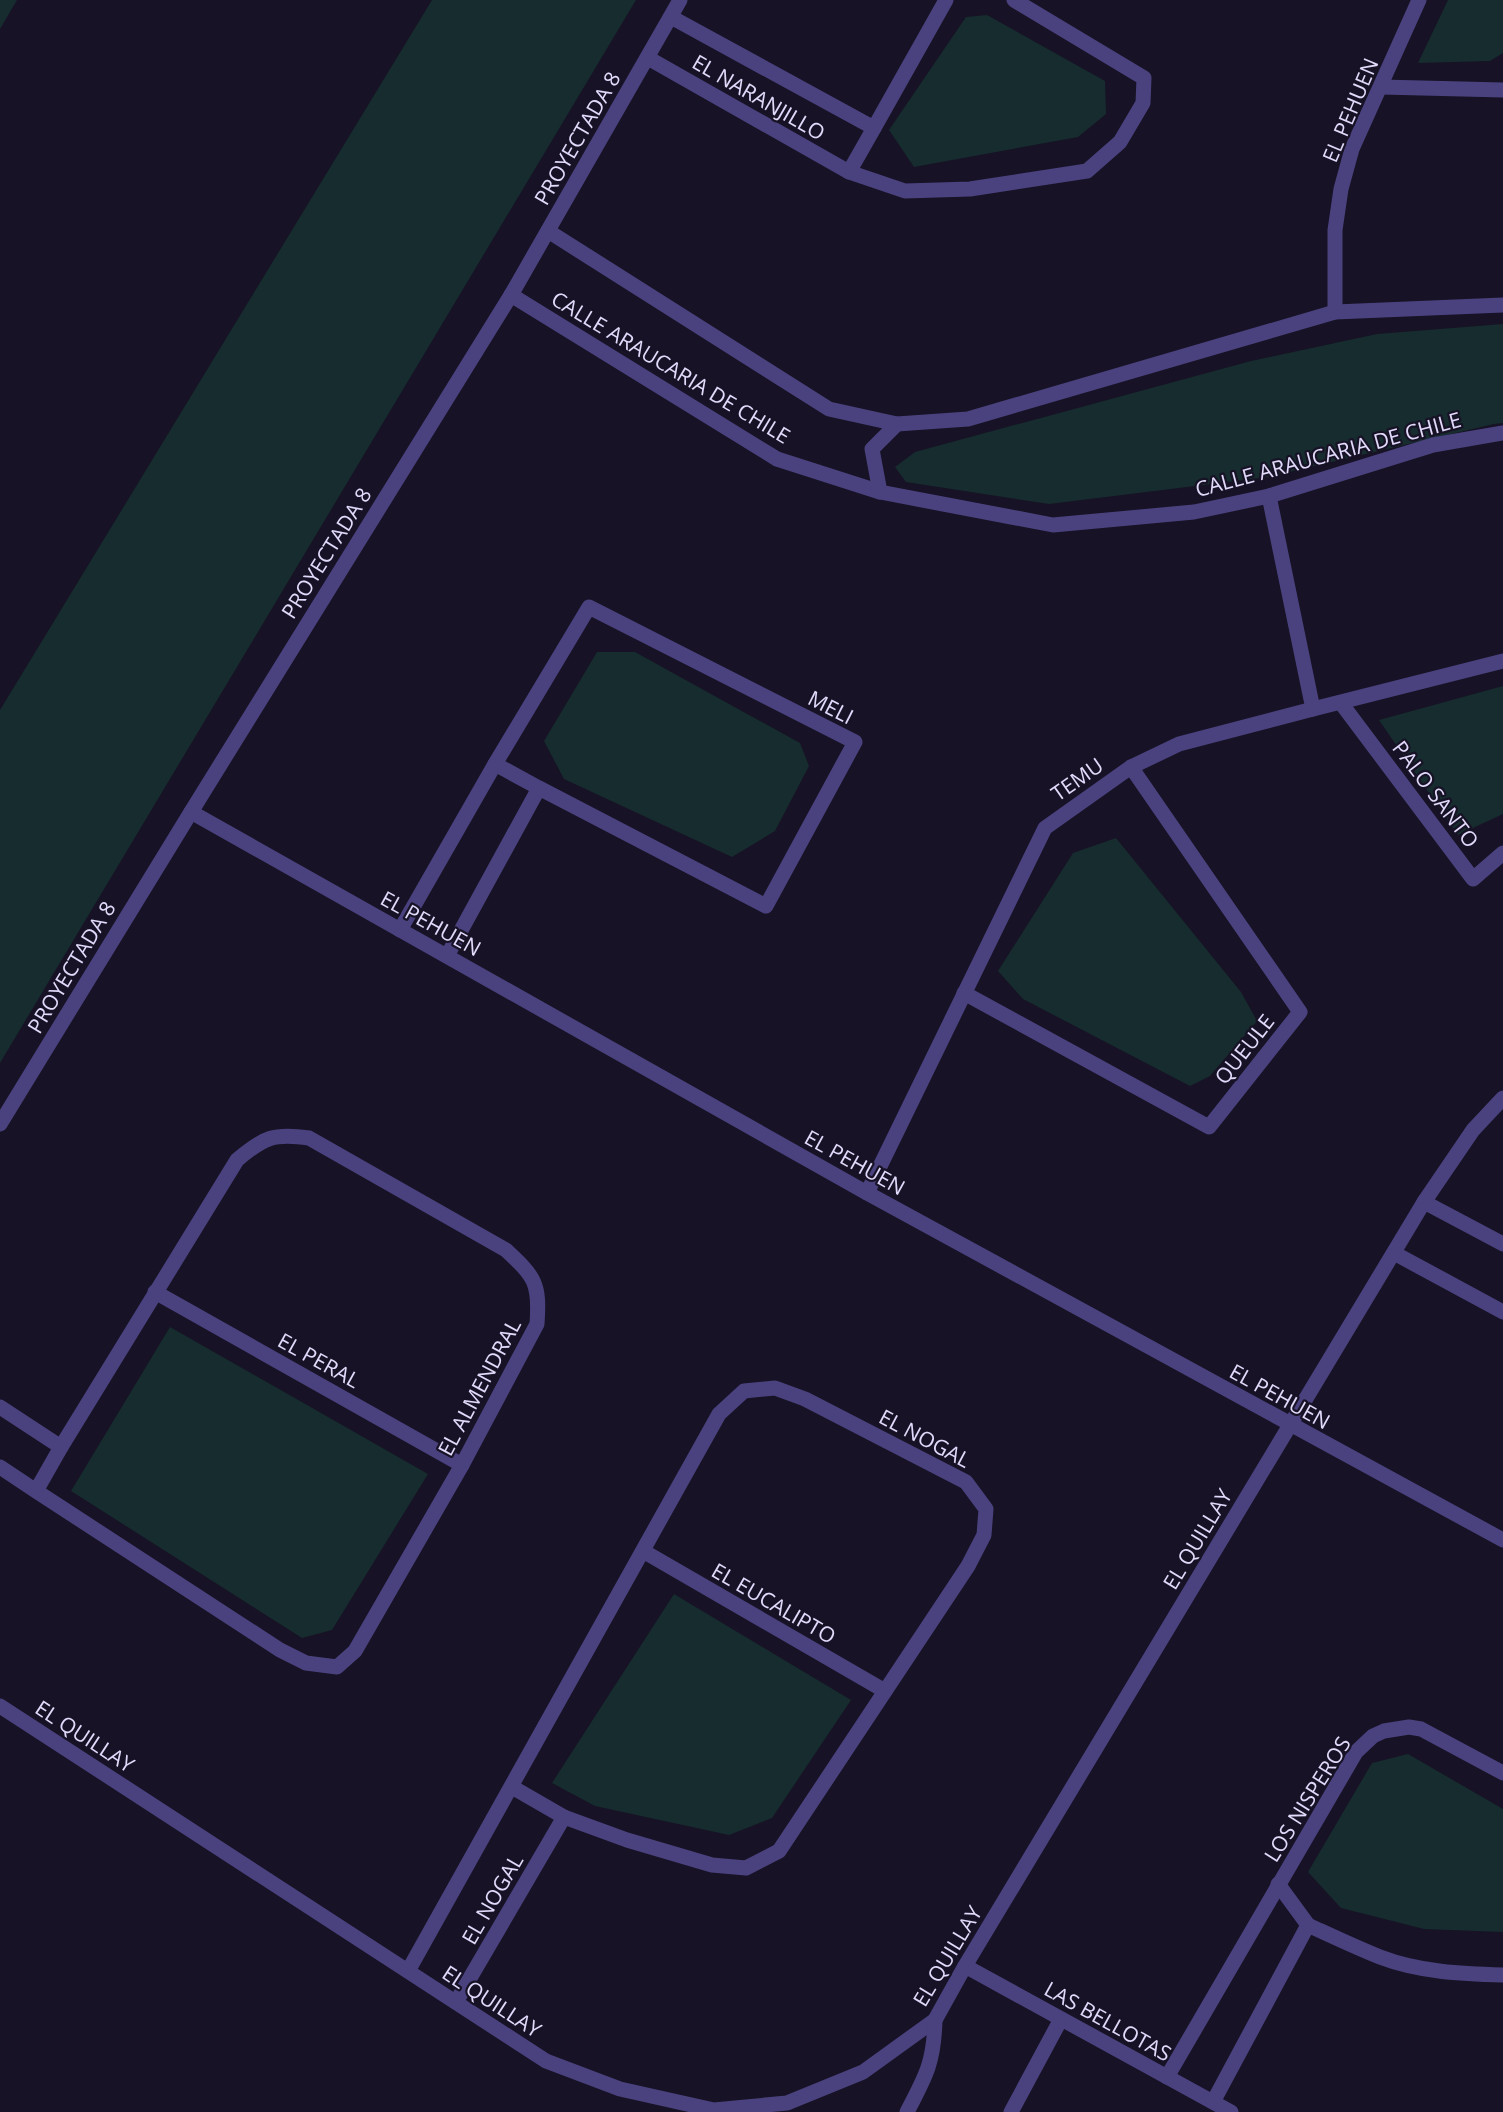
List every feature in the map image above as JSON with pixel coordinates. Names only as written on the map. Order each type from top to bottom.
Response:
[{"type":"street","name":"PROYECTADA 8","points":[[0,1124],[190,812],[512,295],[680,0]]},
{"type":"street","points":[[849,172],[946,0]]},
{"type":"street","name":"EL NARANJILLO","points":[[648,58],[849,172],[905,191],[970,189],[1086,171],[1120,142],[1143,103],[1144,78],[1014,0]]},
{"type":"street","name":"EL PEHUEN","points":[[1335,312],[1335,230],[1341,189],[1352,149],[1419,0]]},
{"type":"street","name":"EL NARANJILLO","points":[[670,17],[874,128]]},
{"type":"street","points":[[1381,87],[1503,90]]},
{"type":"street","points":[[548,231],[829,409],[897,424],[968,419],[1335,312],[1503,305]]},
{"type":"street","name":"CALLE ARAUCARIA DE CHILE","points":[[512,295],[777,459],[880,492],[1053,525],[1194,512],[1269,496],[1433,445],[1503,433]]},
{"type":"street","points":[[880,492],[872,449],[897,424]]},
{"type":"street","points":[[1269,496],[1313,709],[1503,661]]},
{"type":"street","name":"MELI","points":[[400,930],[495,764],[589,607],[855,742],[766,906],[495,764]]},
{"type":"street","name":"PALO SANTO","points":[[1341,703],[1473,879],[1503,854]]},
{"type":"street","name":"TEMU","points":[[867,1193],[1045,828],[1131,767],[1179,744],[1313,709]]},
{"type":"street","name":"QUEULE","points":[[964,993],[1209,1127],[1300,1012],[1131,767]]},
{"type":"street","points":[[447,956],[539,788]]},
{"type":"street","name":"EL PEHUEN","points":[[190,812],[867,1193],[1503,1540]]},
{"type":"street","name":"EL QUILLAY","points":[[0,1706],[546,2061],[620,2089],[714,2110],[787,2103],[863,2072],[935,2020],[965,1966],[1424,1202],[1473,1130],[1503,1098]]},
{"type":"street","name":"EL ALMENDRAL","points":[[0,1467],[36,1491],[280,1650],[306,1663],[337,1667],[355,1651],[462,1465],[537,1324],[539,1298],[530,1272],[506,1250],[309,1138],[283,1135],[256,1144],[237,1160],[36,1491]]},
{"type":"street","points":[[1424,1202],[1503,1244]]},
{"type":"street","points":[[1394,1253],[1503,1311]]},
{"type":"street","name":"EL PERAL","points":[[155,1292],[462,1465]]},
{"type":"street","name":"EL NOGAL","points":[[408,1971],[719,1414],[744,1391],[775,1388],[805,1399],[966,1482],[986,1509],[984,1535],[968,1566],[779,1851],[746,1868],[712,1865],[627,1840],[564,1817],[512,1787]]},
{"type":"street","points":[[0,1407],[61,1447]]},
{"type":"street","name":"EL EUCALIPTO","points":[[643,1551],[885,1691]]},
{"type":"street","name":"LOS NISPEROS","points":[[1167,2077],[1356,1752],[1373,1736],[1396,1728],[1421,1729],[1503,1773]]},
{"type":"street","name":"EL NOGAL","points":[[456,2002],[564,1817]]},
{"type":"street","name":"LOS NISPEROS","points":[[1278,1884],[1308,1925]]},
{"type":"street","points":[[1213,2102],[1308,1925],[1381,1957],[1407,1965],[1441,1971],[1503,1975]]},
{"type":"street","name":"LAS BELLOTAS","points":[[965,1966],[1232,2112]]},
{"type":"street","points":[[1011,2112],[1061,2019]]},
{"type":"street","points":[[907,2112],[928,2071],[934,2046],[935,2020]]},
{"type":"street","points":[[672,2100],[686,2112]]},
{"type":"green space","points":[[0,0],[17,0],[0,29]]},
{"type":"green space","points":[[432,0],[636,0],[0,1063],[0,710]]},
{"type":"green space","points":[[1448,0],[1503,0],[1503,53],[1490,61],[1418,63]]},
{"type":"green space","points":[[987,15],[1105,81],[1106,114],[1078,137],[914,167],[889,130],[966,17]]},
{"type":"green space","points":[[1503,324],[1503,423],[1268,477],[1049,504],[906,482],[895,467],[915,452],[1251,361],[1377,334]]},
{"type":"green space","points":[[597,652],[635,652],[800,743],[809,766],[775,831],[732,857],[564,779],[544,741]]},
{"type":"green space","points":[[1503,686],[1503,814],[1458,835],[1379,720]]},
{"type":"green space","points":[[1116,838],[1241,992],[1257,1021],[1210,1076],[1190,1086],[1023,999],[998,971],[1073,853]]},
{"type":"green space","points":[[170,1327],[428,1474],[332,1630],[302,1638],[71,1491]]},
{"type":"green space","points":[[674,1594],[851,1700],[772,1818],[729,1835],[595,1806],[552,1783]]},
{"type":"green space","points":[[1408,1754],[1503,1809],[1503,1932],[1424,1929],[1341,1908],[1308,1872],[1372,1763]]}]
